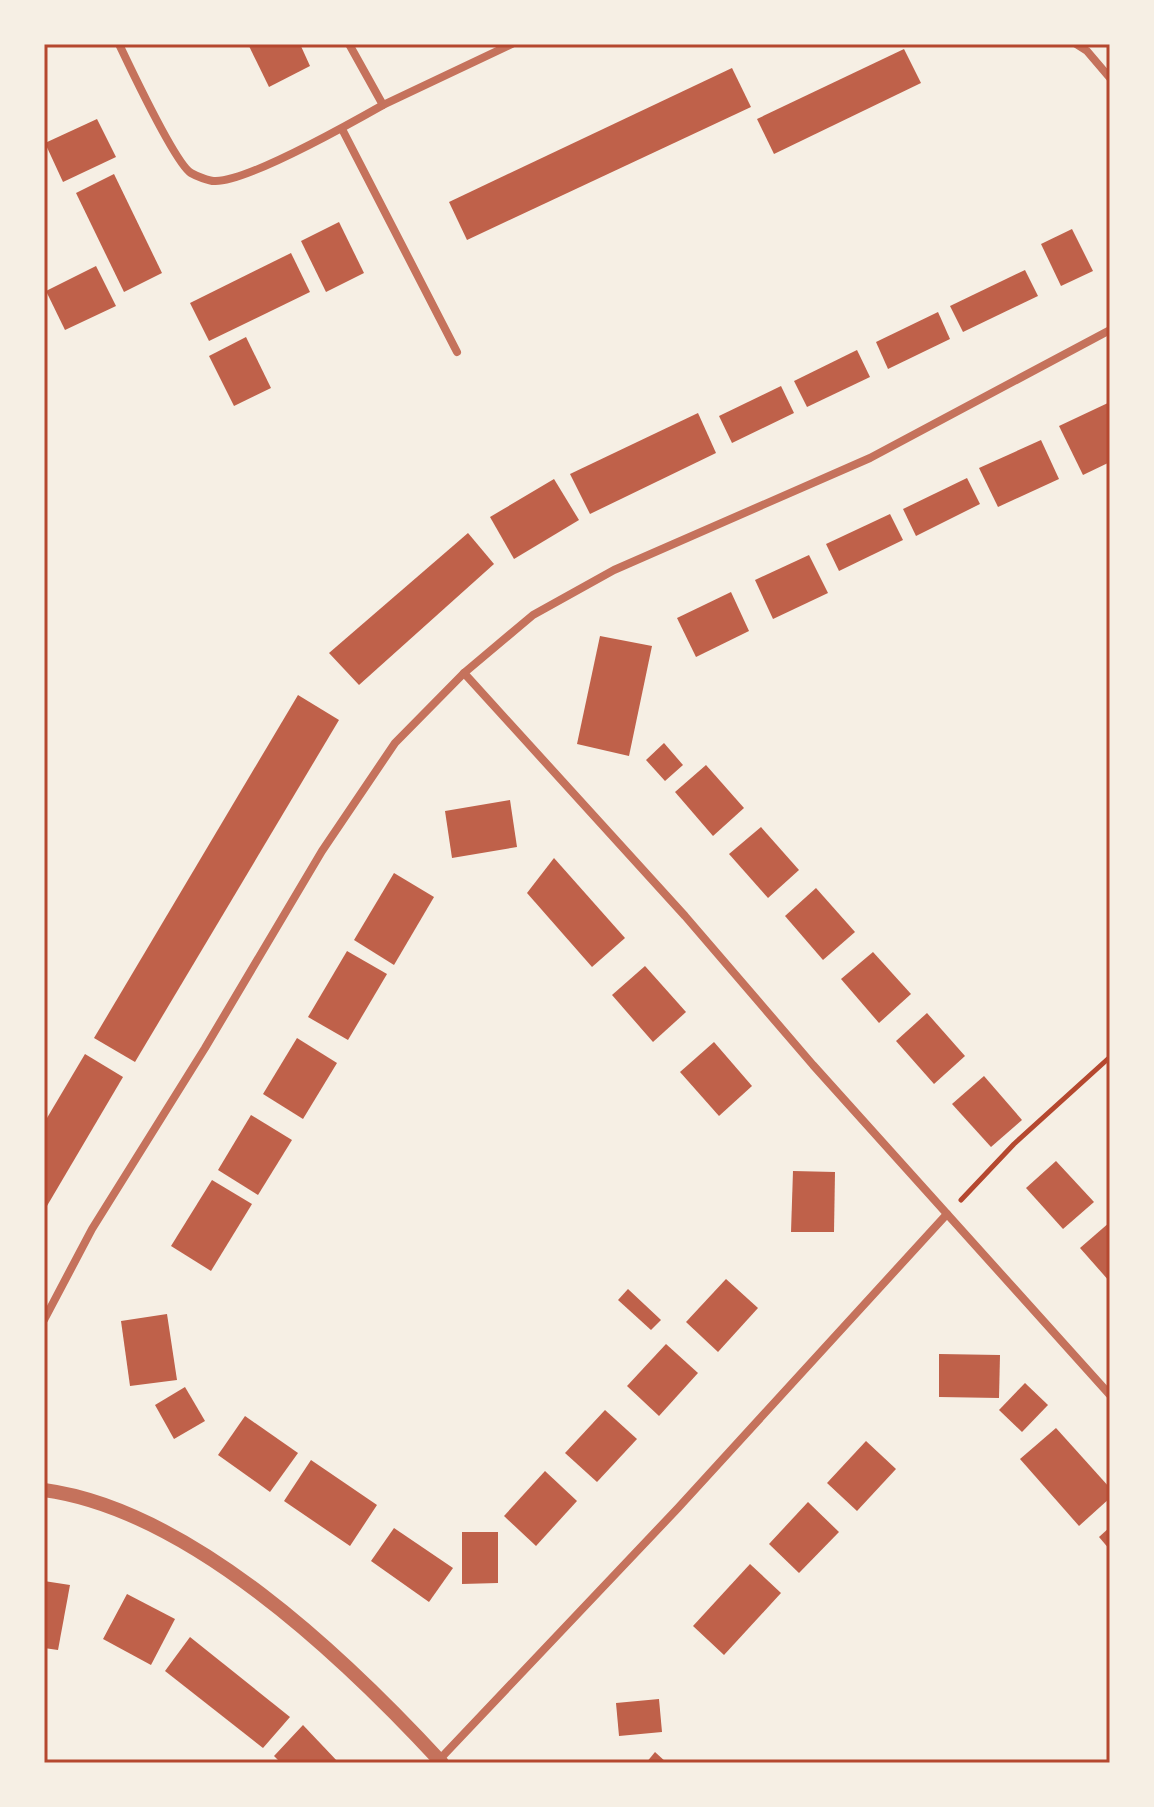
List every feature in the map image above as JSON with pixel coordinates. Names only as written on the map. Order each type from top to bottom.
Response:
[{"type":"street","points":[[119,44],[172,147],[189,172],[214,181],[242,175],[512,44]]},
{"type":"street","points":[[349,44],[383,105]]},
{"type":"street","points":[[1076,44],[1087,51],[1110,78]]},
{"type":"street","points":[[342,129],[457,352]]},
{"type":"street","points":[[44,1320],[92,1229],[205,1048],[322,851],[395,743],[464,673],[533,615],[614,570],[870,458],[1110,330]]},
{"type":"street","points":[[464,673],[685,916],[813,1065],[1110,1395]]},
{"type":"street","points":[[44,1490],[115,1508],[168,1531],[220,1564],[303,1629],[366,1685],[440,1762],[947,1214]]},
{"type":"path","points":[[947,1214],[1014,1144],[1110,1057]]},
{"type":"building","points":[[248,44],[300,44],[310,66],[269,87]]},
{"type":"building","points":[[904,49],[921,83],[774,154],[757,119]]},
{"type":"building","points":[[732,68],[751,107],[467,240],[449,202]]},
{"type":"building","points":[[97,119],[116,157],[63,182],[45,143]]},
{"type":"building","points":[[114,174],[162,273],[124,292],[76,193]]},
{"type":"building","points":[[339,222],[364,273],[326,292],[301,241]]},
{"type":"building","points":[[1072,229],[1093,271],[1061,286],[1041,244]]},
{"type":"building","points":[[291,253],[310,292],[209,341],[190,303]]},
{"type":"building","points":[[96,266],[116,306],[65,330],[46,291]]},
{"type":"building","points":[[1025,270],[1038,296],[963,332],[950,306]]},
{"type":"building","points":[[938,312],[950,339],[888,369],[876,342]]},
{"type":"building","points":[[246,337],[271,388],[234,406],[209,356]]},
{"type":"building","points":[[857,350],[870,377],[807,407],[794,381]]},
{"type":"building","points":[[781,386],[794,413],[732,443],[719,416]]},
{"type":"building","points":[[1110,402],[1110,462],[1083,475],[1059,426]]},
{"type":"building","points":[[698,413],[716,453],[590,514],[570,474]]},
{"type":"building","points":[[1041,440],[1059,479],[998,507],[979,468]]},
{"type":"building","points":[[967,478],[980,504],[916,536],[903,509]]},
{"type":"building","points":[[554,479],[579,520],[514,559],[490,517]]},
{"type":"building","points":[[890,514],[903,540],[839,571],[826,544]]},
{"type":"building","points":[[468,533],[494,564],[359,685],[329,653]]},
{"type":"building","points":[[809,555],[828,593],[773,619],[755,580]]},
{"type":"building","points":[[731,592],[749,631],[696,657],[677,618]]},
{"type":"building","points":[[600,636],[652,646],[629,756],[577,744]]},
{"type":"building","points":[[298,695],[339,720],[135,1062],[94,1038]]},
{"type":"building","points":[[664,743],[683,765],[665,781],[646,760]]},
{"type":"building","points":[[706,765],[744,808],[713,836],[675,792]]},
{"type":"building","points":[[510,800],[517,847],[452,858],[445,811]]},
{"type":"building","points":[[761,827],[799,870],[768,898],[729,854]]},
{"type":"building","points":[[554,858],[625,938],[592,967],[527,893]]},
{"type":"building","points":[[394,873],[434,897],[394,965],[354,940]]},
{"type":"building","points":[[816,888],[855,932],[823,960],[785,916]]},
{"type":"building","points":[[347,951],[387,974],[348,1040],[308,1017]]},
{"type":"building","points":[[873,952],[911,994],[879,1023],[841,979]]},
{"type":"building","points":[[645,966],[686,1012],[653,1042],[612,995]]},
{"type":"building","points":[[927,1013],[965,1056],[934,1084],[896,1041]]},
{"type":"building","points":[[297,1038],[337,1063],[303,1119],[263,1094]]},
{"type":"building","points":[[714,1042],[752,1086],[719,1116],[680,1072]]},
{"type":"building","points":[[85,1054],[123,1077],[44,1211],[44,1123]]},
{"type":"building","points":[[984,1076],[1022,1120],[991,1147],[952,1104]]},
{"type":"building","points":[[251,1115],[292,1140],[258,1195],[218,1170]]},
{"type":"building","points":[[1056,1161],[1094,1202],[1063,1229],[1026,1188]]},
{"type":"building","points":[[793,1171],[835,1172],[834,1232],[791,1232]]},
{"type":"building","points":[[212,1180],[252,1204],[211,1271],[171,1246]]},
{"type":"building","points":[[1110,1222],[1110,1282],[1080,1248]]},
{"type":"building","points":[[726,1279],[758,1308],[718,1352],[686,1322]]},
{"type":"building","points":[[628,1289],[661,1320],[651,1330],[618,1300]]},
{"type":"building","points":[[167,1314],[177,1380],[130,1386],[121,1321]]},
{"type":"building","points":[[666,1344],[698,1373],[659,1416],[627,1386]]},
{"type":"building","points":[[939,1354],[1000,1355],[999,1398],[939,1397]]},
{"type":"building","points":[[1025,1383],[1048,1405],[1022,1432],[999,1410]]},
{"type":"building","points":[[185,1387],[205,1421],[174,1439],[155,1405]]},
{"type":"building","points":[[605,1410],[637,1439],[597,1482],[565,1453]]},
{"type":"building","points":[[245,1416],[298,1453],[270,1492],[218,1455]]},
{"type":"building","points":[[1056,1428],[1110,1488],[1110,1498],[1079,1526],[1020,1459]]},
{"type":"building","points":[[866,1441],[896,1469],[857,1511],[827,1483]]},
{"type":"building","points":[[311,1460],[377,1505],[350,1546],[284,1501]]},
{"type":"building","points":[[545,1471],[577,1501],[536,1546],[504,1516]]},
{"type":"building","points":[[808,1502],[839,1532],[799,1573],[769,1544]]},
{"type":"building","points":[[1110,1527],[1110,1550],[1099,1537]]},
{"type":"building","points":[[394,1528],[453,1568],[429,1602],[371,1561]]},
{"type":"building","points":[[462,1532],[498,1532],[498,1583],[462,1584]]},
{"type":"building","points":[[750,1564],[781,1593],[724,1655],[693,1626]]},
{"type":"building","points":[[44,1581],[70,1585],[58,1650],[44,1648]]},
{"type":"building","points":[[127,1594],[175,1619],[151,1665],[103,1639]]},
{"type":"building","points":[[190,1637],[290,1717],[263,1748],[165,1671]]},
{"type":"building","points":[[659,1699],[662,1732],[619,1736],[616,1703]]},
{"type":"building","points":[[303,1725],[339,1763],[281,1763],[274,1756]]},
{"type":"building","points":[[655,1752],[667,1763],[646,1763]]}]
